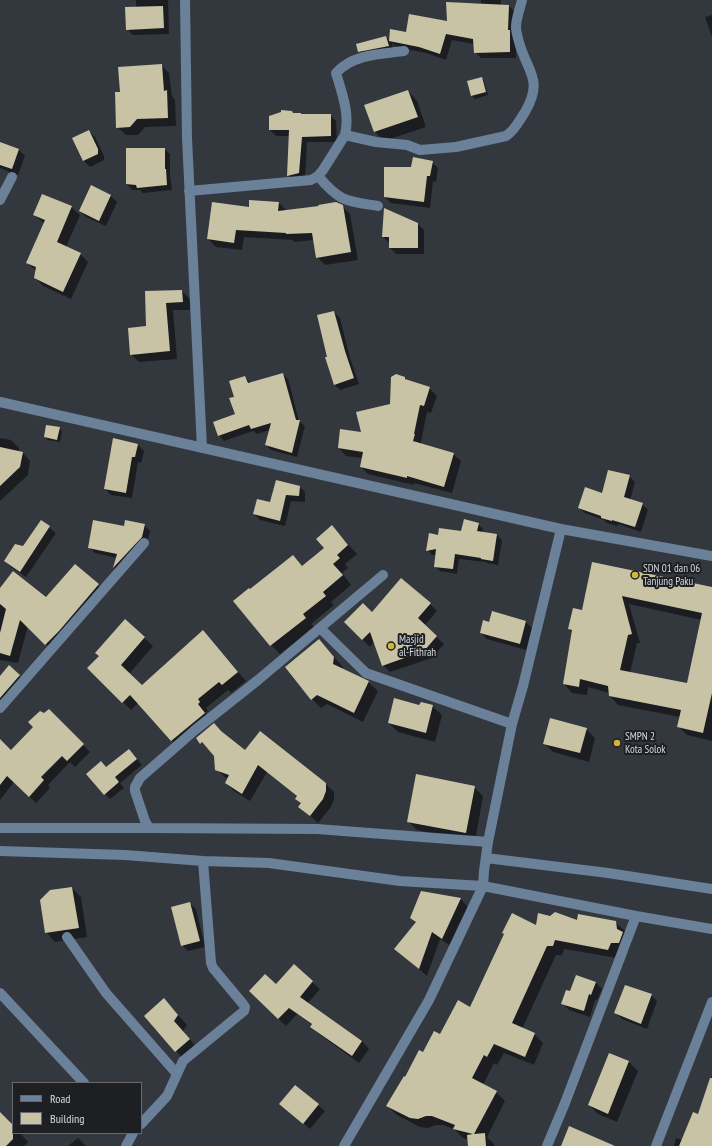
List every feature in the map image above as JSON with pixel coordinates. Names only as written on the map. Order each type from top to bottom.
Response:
[{"type":"street","points":[[184,0],[189,191],[202,448]]},
{"type":"street","points":[[345,135],[376,142],[407,146],[420,150],[456,147],[506,136],[511,133],[527,108],[533,92],[534,83],[531,72],[520,48],[516,28],[522,0]]},
{"type":"street","points":[[189,191],[311,180],[318,176],[345,135],[348,120],[336,73],[342,66],[360,58],[404,51]]},
{"type":"street","points":[[318,176],[330,190],[342,199],[378,206]]},
{"type":"street","points":[[0,200],[12,177]]},
{"type":"street","points":[[0,402],[561,529],[712,556]]},
{"type":"street","points":[[344,1146],[430,1000],[483,886],[488,842],[512,724],[523,686],[561,529]]},
{"type":"street","points":[[0,708],[144,543]]},
{"type":"street","points":[[149,828],[145,821],[135,791],[135,786],[140,778],[195,730],[258,680],[383,575]]},
{"type":"street","points":[[320,628],[366,673],[512,724]]},
{"type":"street","points":[[0,828],[317,829],[488,842]]},
{"type":"street","points":[[0,852],[125,855],[203,861],[269,863],[400,881],[483,886],[636,916],[712,929]]},
{"type":"street","points":[[486,858],[608,873],[712,889]]},
{"type":"street","points":[[142,1123],[167,1096],[180,1065],[187,1057],[242,1014],[245,1007],[210,963],[203,861]]},
{"type":"street","points":[[547,1146],[565,1103],[636,916]]},
{"type":"street","points":[[67,937],[106,993],[177,1074]]},
{"type":"street","points":[[0,994],[83,1082]]},
{"type":"street","points":[[656,1146],[712,1002]]},
{"type":"street","points":[[126,1146],[132,1134]]},
{"type":"building","points":[[446,2],[509,5],[508,30],[510,30],[510,52],[474,53],[473,39],[446,34],[440,54],[419,47],[389,41],[390,29],[406,32],[409,14],[447,21]]},
{"type":"building","points":[[163,6],[164,28],[126,30],[125,7]]},
{"type":"building","points":[[386,36],[389,46],[358,52],[356,44]]},
{"type":"building","points":[[162,64],[164,91],[167,90],[168,118],[137,119],[130,127],[116,128],[115,92],[120,92],[118,67]]},
{"type":"building","points":[[482,77],[486,92],[471,96],[467,81]]},
{"type":"building","points":[[408,90],[418,117],[374,132],[364,105]]},
{"type":"building","points":[[281,110],[301,114],[331,114],[331,136],[302,137],[299,173],[287,176],[289,130],[269,130],[269,116],[281,112]]},
{"type":"building","points":[[89,130],[98,149],[98,154],[83,161],[72,138]]},
{"type":"building","points":[[0,142],[19,149],[12,169],[0,165]]},
{"type":"building","points":[[126,148],[165,148],[167,185],[137,188],[136,185],[126,184]]},
{"type":"building","points":[[413,157],[433,161],[430,176],[427,176],[424,202],[384,197],[384,167],[411,167]]},
{"type":"building","points":[[91,185],[111,195],[99,221],[79,211]]},
{"type":"building","points":[[42,194],[72,206],[57,242],[81,253],[63,292],[34,278],[36,267],[26,263],[45,220],[33,215]]},
{"type":"building","points":[[249,200],[279,202],[278,211],[319,206],[318,205],[336,202],[343,205],[351,252],[316,258],[312,233],[286,234],[236,230],[234,243],[207,239],[212,202],[249,207]]},
{"type":"building","points":[[384,208],[418,223],[418,248],[389,248],[389,237],[382,237]]},
{"type":"building","points":[[182,290],[183,302],[166,303],[170,351],[130,355],[128,328],[146,326],[145,291]]},
{"type":"building","points":[[334,311],[354,378],[334,385],[325,357],[327,357],[317,315]]},
{"type":"building","points":[[283,373],[296,420],[300,420],[292,453],[265,445],[271,423],[251,429],[249,425],[218,436],[213,422],[235,414],[229,398],[234,397],[229,381],[245,376],[248,383]]},
{"type":"building","points":[[396,374],[405,377],[405,379],[430,387],[424,406],[420,405],[413,441],[454,453],[444,487],[407,476],[407,478],[360,467],[363,452],[338,448],[340,429],[361,432],[356,412],[390,404],[391,377]]},
{"type":"building","points":[[46,425],[60,427],[57,440],[44,437]]},
{"type":"building","points":[[113,438],[138,444],[135,457],[132,457],[126,493],[104,489]]},
{"type":"building","points":[[0,447],[23,452],[20,467],[0,486]]},
{"type":"building","points":[[608,470],[630,475],[624,497],[643,503],[635,527],[601,518],[601,516],[578,508],[585,487],[602,493]]},
{"type":"building","points":[[276,480],[300,486],[299,496],[286,495],[280,521],[253,514],[257,499],[270,502]]},
{"type":"building","points":[[464,519],[479,523],[477,531],[497,534],[493,561],[455,554],[453,569],[434,567],[436,549],[426,551],[429,533],[438,535],[439,528],[461,531]]},
{"type":"building","points":[[41,520],[50,526],[20,572],[4,561],[15,544],[23,546]]},
{"type":"building","points":[[93,520],[124,526],[125,520],[145,524],[142,537],[113,568],[117,554],[88,548]]},
{"type":"building","points":[[332,525],[348,545],[337,555],[340,558],[333,564],[343,575],[323,592],[326,596],[303,614],[306,618],[270,646],[233,601],[293,555],[302,566],[324,548],[316,539]]},
{"type":"building","points":[[592,562],[712,587],[712,693],[703,733],[677,727],[681,710],[609,696],[608,686],[580,679],[579,687],[563,684],[572,630],[568,629],[573,608],[582,610]],"holes":[[[622,596],[702,613],[687,683],[620,670],[628,635],[632,634]]]},
{"type":"building","points":[[75,564],[99,584],[59,631],[45,645],[20,620],[10,656],[0,653],[0,633],[6,609],[0,604],[0,588],[13,571],[46,597]]},
{"type":"building","points":[[401,578],[431,603],[418,618],[437,636],[424,651],[382,666],[370,632],[362,640],[344,622],[363,603],[372,612]]},
{"type":"building","points":[[492,611],[526,621],[520,644],[480,633],[483,620],[489,622]]},
{"type":"building","points":[[125,619],[145,637],[121,665],[142,685],[203,630],[238,672],[222,685],[219,682],[198,699],[200,702],[198,704],[205,713],[171,741],[130,695],[122,703],[87,668],[99,656],[95,653]]},
{"type":"building","points":[[319,639],[334,657],[333,664],[369,681],[354,713],[317,695],[311,700],[285,667]]},
{"type":"building","points":[[9,665],[20,675],[0,698],[0,676]]},
{"type":"building","points":[[394,698],[419,705],[421,702],[433,705],[426,733],[388,723]]},
{"type":"building","points":[[49,709],[84,744],[67,761],[62,756],[41,777],[44,780],[29,797],[7,776],[0,785],[0,739],[11,750],[33,727],[28,722],[40,711],[44,713]]},
{"type":"building","points":[[550,718],[587,728],[580,753],[543,744]]},
{"type":"building","points":[[214,723],[221,731],[245,750],[260,731],[326,783],[326,791],[323,799],[310,816],[298,807],[301,803],[295,799],[297,796],[258,765],[242,794],[225,783],[229,775],[215,770],[214,756],[202,742],[200,744],[196,738]]},
{"type":"building","points":[[129,749],[137,759],[115,777],[119,782],[104,795],[86,774],[101,761],[106,767]]},
{"type":"building","points":[[416,774],[475,786],[466,833],[407,822]]},
{"type":"building","points":[[72,887],[79,928],[45,933],[40,900],[50,890]]},
{"type":"building","points":[[421,891],[461,898],[442,939],[432,932],[419,969],[394,949],[416,922],[410,918]]},
{"type":"building","points":[[190,902],[200,941],[181,946],[171,907]]},
{"type":"building","points":[[555,912],[577,920],[578,914],[616,921],[617,929],[623,932],[619,943],[611,943],[608,950],[555,940],[553,946],[547,946],[512,1023],[535,1033],[525,1057],[494,1044],[487,1057],[484,1055],[472,1078],[497,1091],[474,1134],[485,1133],[486,1146],[468,1146],[467,1135],[473,1134],[453,1129],[455,1125],[432,1116],[426,1116],[418,1119],[410,1118],[386,1106],[404,1076],[405,1077],[419,1050],[423,1052],[434,1031],[440,1034],[458,1000],[470,1007],[504,934],[502,933],[512,913],[536,925],[538,913],[550,916]]},
{"type":"building","points":[[294,964],[313,981],[300,997],[362,1041],[352,1056],[310,1027],[312,1024],[289,1008],[278,1019],[249,991],[265,974],[276,984]]},
{"type":"building","points":[[576,975],[596,982],[591,995],[589,994],[584,1011],[561,1004],[566,990],[570,991]]},
{"type":"building","points":[[625,985],[652,994],[641,1024],[614,1013]]},
{"type":"building","points":[[164,998],[178,1015],[174,1021],[190,1039],[175,1052],[144,1016]]},
{"type":"building","points":[[609,1053],[629,1061],[608,1114],[588,1105]]},
{"type":"building","points":[[710,1078],[712,1078],[712,1146],[679,1146],[693,1112],[698,1114]]},
{"type":"building","points":[[295,1085],[319,1104],[303,1124],[279,1104]]},
{"type":"building","points":[[0,1112],[12,1124],[13,1139],[6,1146],[0,1146]]},
{"type":"building","points":[[569,1126],[615,1146],[561,1146]]},
{"type":"place","name":"SDN 01 dan 06 Tanjung Paku","points":[[635,575]]},
{"type":"place","name":"Masjid al-Fithrah","points":[[391,646]]},
{"type":"place","name":"SMPN 2 Kota Solok","points":[[617,743]]}]
